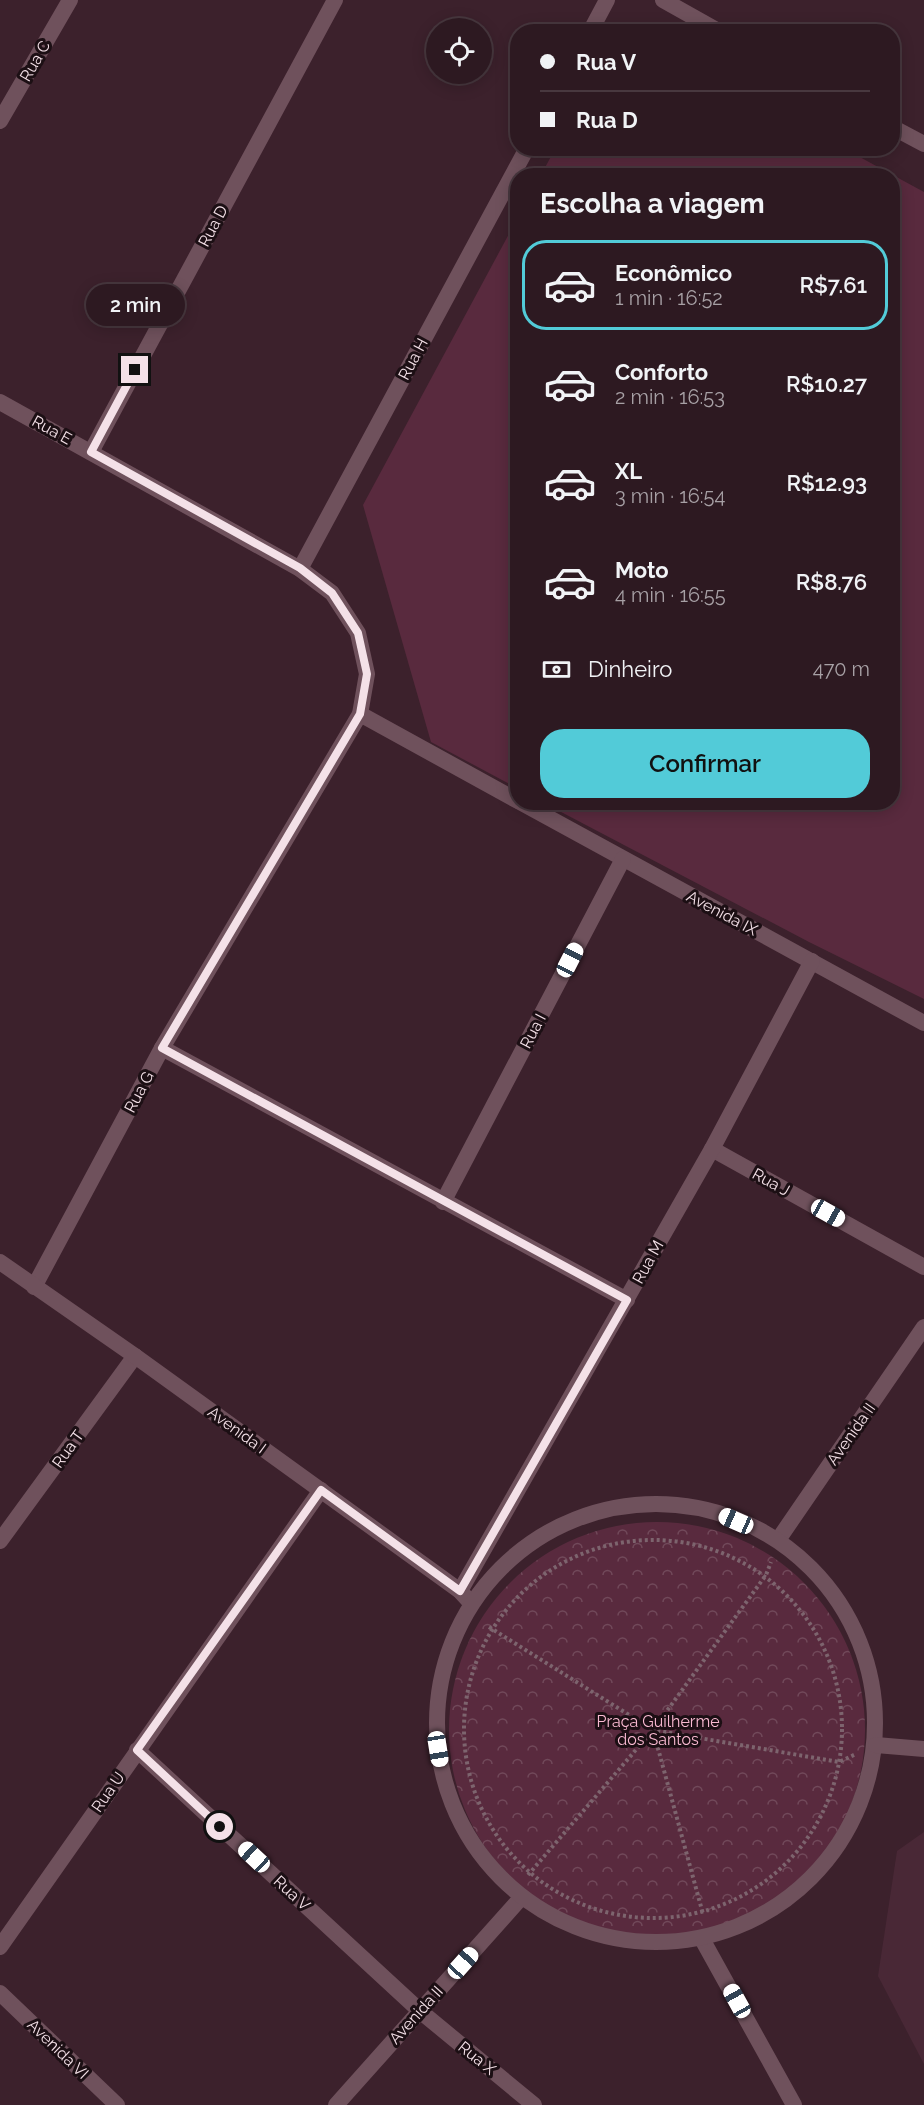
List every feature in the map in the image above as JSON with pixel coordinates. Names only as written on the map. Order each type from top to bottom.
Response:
[{"type":"street","name":"Rua C","points":[[0,122],[70,0]]},
{"type":"street","name":"Rua D","points":[[91,452],[335,0]]},
{"type":"street","points":[[594,24],[607,0]]},
{"type":"street","points":[[663,0],[706,24]]},
{"type":"street","points":[[900,131],[924,144]]},
{"type":"street","name":"Rua H","points":[[300,568],[510,179]]},
{"type":"street","name":"Rua E","points":[[0,402],[300,568],[332,593],[358,633],[367,674],[360,714]]},
{"type":"street","name":"Avenida IX","points":[[360,714],[510,797]]},
{"type":"street","name":"Rua G","points":[[34,1287],[162,1048],[360,714]]},
{"type":"street","name":"Avenida IX","points":[[533,810],[924,1023]]},
{"type":"street","name":"Rua I","points":[[443,1202],[623,860]]},
{"type":"street","name":"Rua M","points":[[465,1597],[712,1149],[812,961]]},
{"type":"street","points":[[162,1048],[627,1300]]},
{"type":"street","name":"Rua J","points":[[712,1149],[924,1267]]},
{"type":"street","name":"Avenida I","points":[[0,1262],[135,1356],[465,1597]]},
{"type":"street","name":"Avenida II","points":[[778,1540],[919,1347],[924,1327]]},
{"type":"street","name":"Rua T","points":[[0,1541],[135,1356]]},
{"type":"street","name":"Rua U","points":[[0,1947],[321,1490]]},
{"type":"street","points":[[646,1503],[716,1511],[778,1540],[823,1579],[856,1629],[874,1686],[876,1745],[863,1799],[838,1848],[801,1889],[755,1920],[702,1939],[606,1939],[520,1899],[474,1851],[445,1792],[441,1771],[434,1728],[444,1663],[465,1597],[518,1552],[579,1518],[646,1503]]},
{"type":"street","points":[[876,1745],[924,1749]]},
{"type":"street","name":"Rua V","points":[[137,1750],[420,2011]]},
{"type":"street","name":"Avenida II","points":[[336,2105],[520,1899]]},
{"type":"street","points":[[702,1939],[794,2105]]},
{"type":"street","name":"Avenida VI","points":[[0,1993],[117,2105]]},
{"type":"street","name":"Rua X","points":[[420,2011],[534,2105]]},
{"type":"path","points":[[651,1538],[711,1547],[766,1575],[809,1618],[836,1672],[844,1732],[833,1792],[803,1846],[759,1887],[703,1912],[638,1919],[575,1903],[520,1868],[482,1816],[463,1753],[465,1689],[490,1629],[534,1580],[591,1548],[651,1538]]},
{"type":"path","points":[[520,1899],[529,1873],[653,1730],[766,1575],[778,1540]]},
{"type":"path","points":[[465,1597],[490,1629],[653,1730],[838,1762],[876,1745]]},
{"type":"path","points":[[653,1730],[703,1912],[702,1939]]},
{"type":"shaded area","points":[[924,1832],[924,2064],[878,1976],[897,1851]]},
{"type":"green space","points":[[551,156],[858,156],[880,168],[545,168]]},
{"type":"green space","points":[[900,179],[924,192],[924,999],[809,942],[557,810],[900,810]]},
{"type":"green space","points":[[510,232],[510,784],[431,742],[363,505]]},
{"type":"green space","name":"Praça Guilherme dos Santos","points":[[657,1522],[697,1526],[736,1538],[772,1557],[804,1583],[830,1615],[849,1651],[861,1690],[865,1730],[861,1770],[849,1809],[830,1845],[804,1877],[772,1903],[736,1922],[697,1934],[657,1938],[617,1934],[578,1922],[542,1903],[510,1877],[484,1845],[465,1809],[453,1770],[449,1730],[453,1690],[465,1651],[484,1615],[510,1583],[542,1557],[578,1538],[617,1526]]},
{"type":"route","points":[[135,370],[91,452],[300,568],[332,593],[358,633],[367,674],[360,714],[162,1048],[627,1300],[460,1591],[321,1490],[137,1750],[220,1827]]}]
